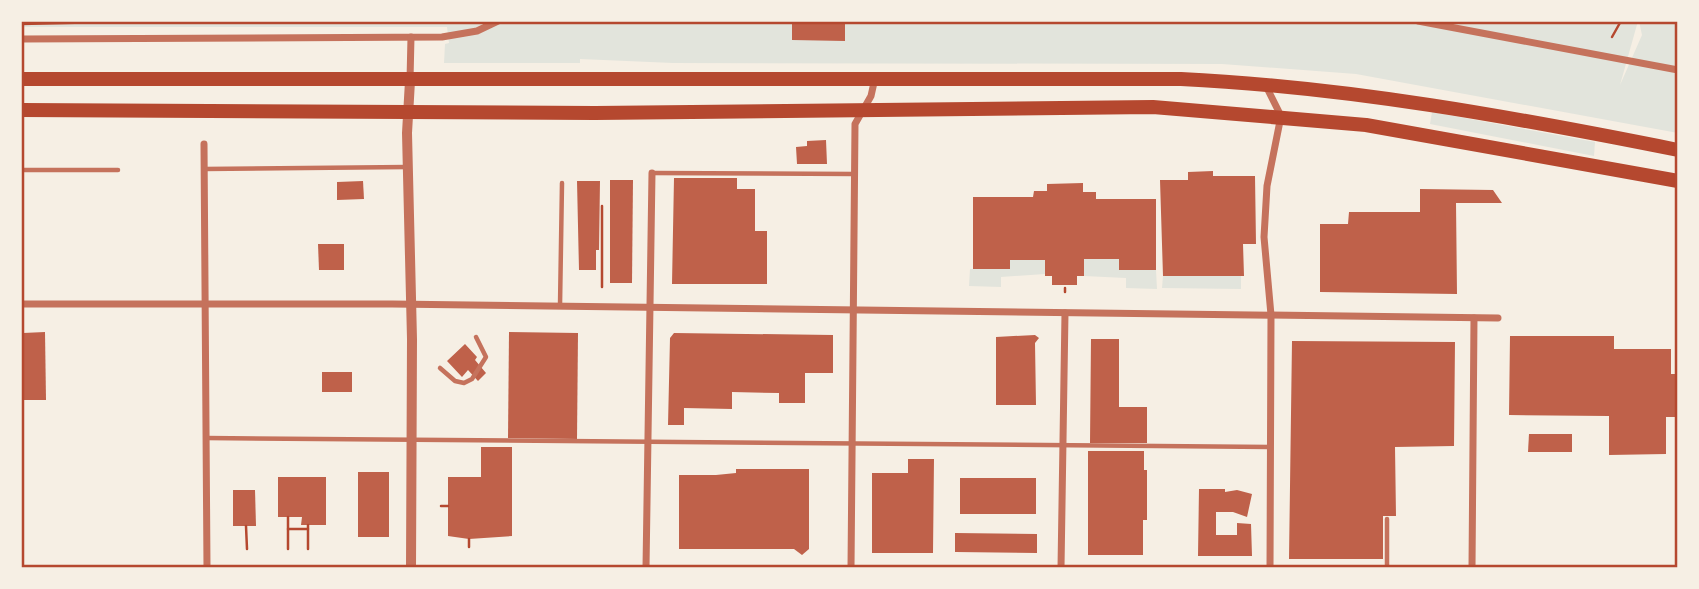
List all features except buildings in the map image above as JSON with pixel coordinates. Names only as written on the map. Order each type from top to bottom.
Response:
[{"type":"highway","points":[[21,79],[410,81],[1127,78],[1264,83],[1419,101],[1678,149]]},
{"type":"highway","points":[[21,110],[595,113],[861,108],[1153,107],[1366,125],[1495,145],[1678,181]]},
{"type":"street","points":[[21,38],[458,36],[498,21]]},
{"type":"street","points":[[1418,21],[1678,70]]},
{"type":"street","points":[[411,37],[407,167],[411,304],[411,568]]},
{"type":"street","points":[[851,568],[855,124],[861,108],[871,96],[875,78]]},
{"type":"street","points":[[1264,83],[1281,116],[1265,205],[1265,268],[1271,315],[1270,568]]},
{"type":"street","points":[[204,144],[207,568]]},
{"type":"street","points":[[646,568],[652,173]]},
{"type":"street","points":[[21,304],[411,304],[1498,318]]},
{"type":"street","points":[[1061,568],[1065,313]]},
{"type":"street","points":[[1472,568],[1474,318]]},
{"type":"lane","points":[[204,169],[407,167]]},
{"type":"lane","points":[[21,170],[118,170]]},
{"type":"lane","points":[[652,173],[856,174]]},
{"type":"lane","points":[[560,306],[562,183]]},
{"type":"lane","points":[[440,368],[455,381],[464,383],[472,379],[486,357],[476,337]]},
{"type":"lane","points":[[206,438],[1271,447]]},
{"type":"lane","points":[[1387,519],[1387,568]]},
{"type":"path","points":[[21,24],[150,21]]},
{"type":"path","points":[[1612,37],[1620,21]]},
{"type":"path","points":[[603,206],[603,287]]},
{"type":"path","points":[[442,506],[448,506]]},
{"type":"path","points":[[288,517],[288,549]]},
{"type":"path","points":[[246,526],[247,549]]},
{"type":"path","points":[[288,529],[308,527],[308,549]]},
{"type":"path","points":[[469,539],[469,547]]},
{"type":"shaded area","points":[[21,21],[1638,21],[1620,85],[1642,35],[1639,21],[1678,21],[1678,133],[1356,74],[1222,64],[673,63],[580,59],[580,63],[444,63],[445,44],[449,43],[447,27],[21,27]]},
{"type":"shaded area","points":[[1432,112],[1595,142],[1594,156],[1430,124]]},
{"type":"shaded area","points":[[1084,259],[1119,259],[1119,270],[1156,270],[1157,289],[1126,288],[1126,278],[1084,276]]},
{"type":"shaded area","points":[[1010,260],[1045,260],[1045,274],[1001,277],[1001,287],[969,286],[970,269],[1010,269]]},
{"type":"shaded area","points":[[1163,276],[1241,276],[1241,289],[1162,288]]}]
